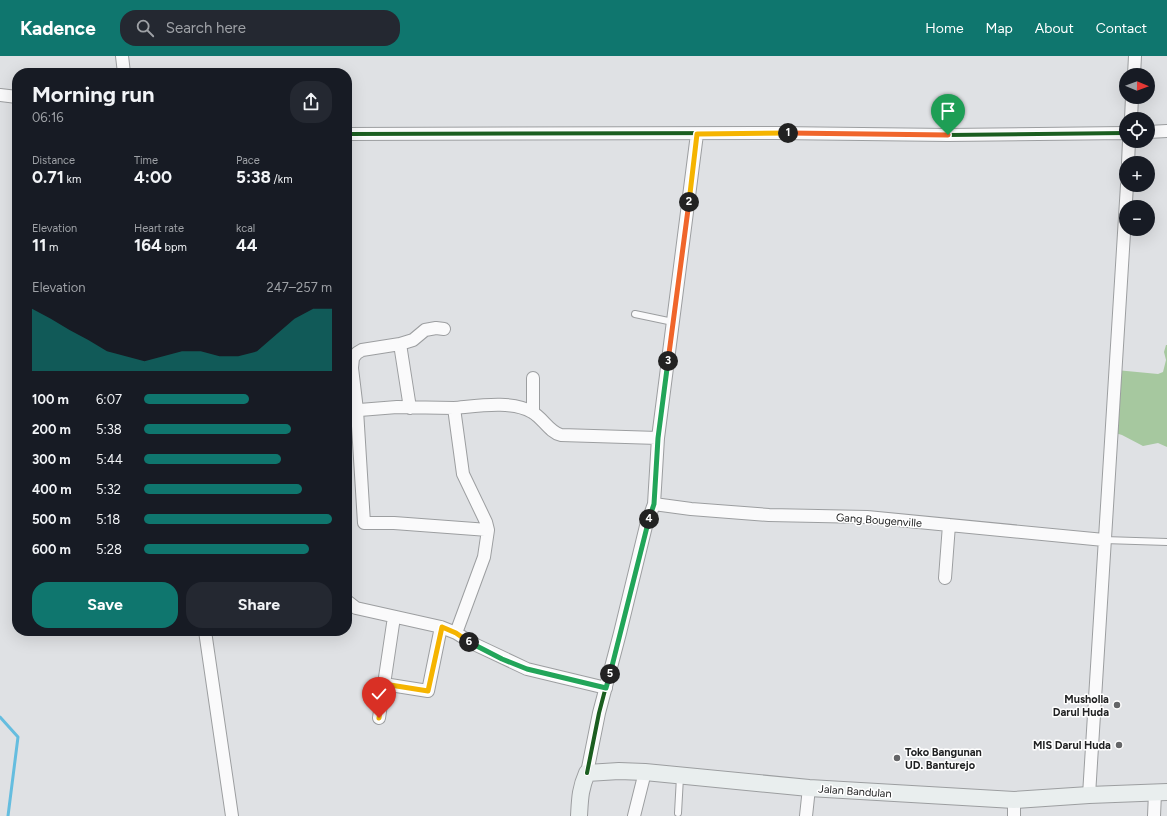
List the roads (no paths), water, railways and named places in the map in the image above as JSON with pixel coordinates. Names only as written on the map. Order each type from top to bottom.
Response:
[{"type":"street","points":[[122,56],[123,68]]},
{"type":"street","points":[[1134,68],[1135,56]]},
{"type":"street","points":[[0,95],[12,96]]},
{"type":"street","points":[[1155,132],[1167,131]]},
{"type":"street","points":[[352,134],[948,135],[1119,133]]},
{"type":"street","points":[[579,816],[580,795],[587,773],[599,713],[646,526],[654,504],[658,438],[697,134]]},
{"type":"street","points":[[1089,795],[1127,192]]},
{"type":"street","points":[[444,329],[436,328],[425,330],[413,340],[400,344],[362,350],[353,358],[352,410],[364,523],[394,523],[488,530]]},
{"type":"street","points":[[400,344],[410,408]]},
{"type":"street","points":[[533,378],[533,412]]},
{"type":"street","points":[[352,410],[397,407],[454,408],[504,405],[522,407],[533,412],[555,434],[658,438]]},
{"type":"street","points":[[454,408],[463,474],[486,522],[488,530],[484,557],[456,633]]},
{"type":"street","name":"Gang Bougenville","points":[[654,504],[769,516],[866,517],[1104,540]]},
{"type":"street","points":[[945,578],[948,526]]},
{"type":"street","points":[[352,605],[356,608],[442,627],[527,669],[606,688]]},
{"type":"street","points":[[379,718],[394,617]]},
{"type":"street","points":[[384,684],[428,691],[442,627]]},
{"type":"street","points":[[206,636],[232,816]]},
{"type":"street","name":"Jalan Bandulan","points":[[587,773],[619,771],[645,772],[809,788],[1014,800],[1089,795],[1161,793]]},
{"type":"street","points":[[634,816],[645,772]]},
{"type":"street","points":[[806,816],[809,788]]},
{"type":"street","points":[[1154,816],[1161,793]]},
{"type":"street","points":[[1014,800],[1014,816]]},
{"type":"lane","points":[[635,314],[673,322]]},
{"type":"lane","points":[[1104,540],[1167,542]]},
{"type":"lane","points":[[678,813],[680,775]]},
{"type":"waterway","points":[[0,717],[18,737],[8,816]]},
{"type":"place","name":"Musholla Darul Huda","points":[[1117,705]]},
{"type":"place","name":"MIS Darul Huda","points":[[1119,745]]},
{"type":"place","name":"Toko Bangunan UD. Banturejo","points":[[897,758]]}]
